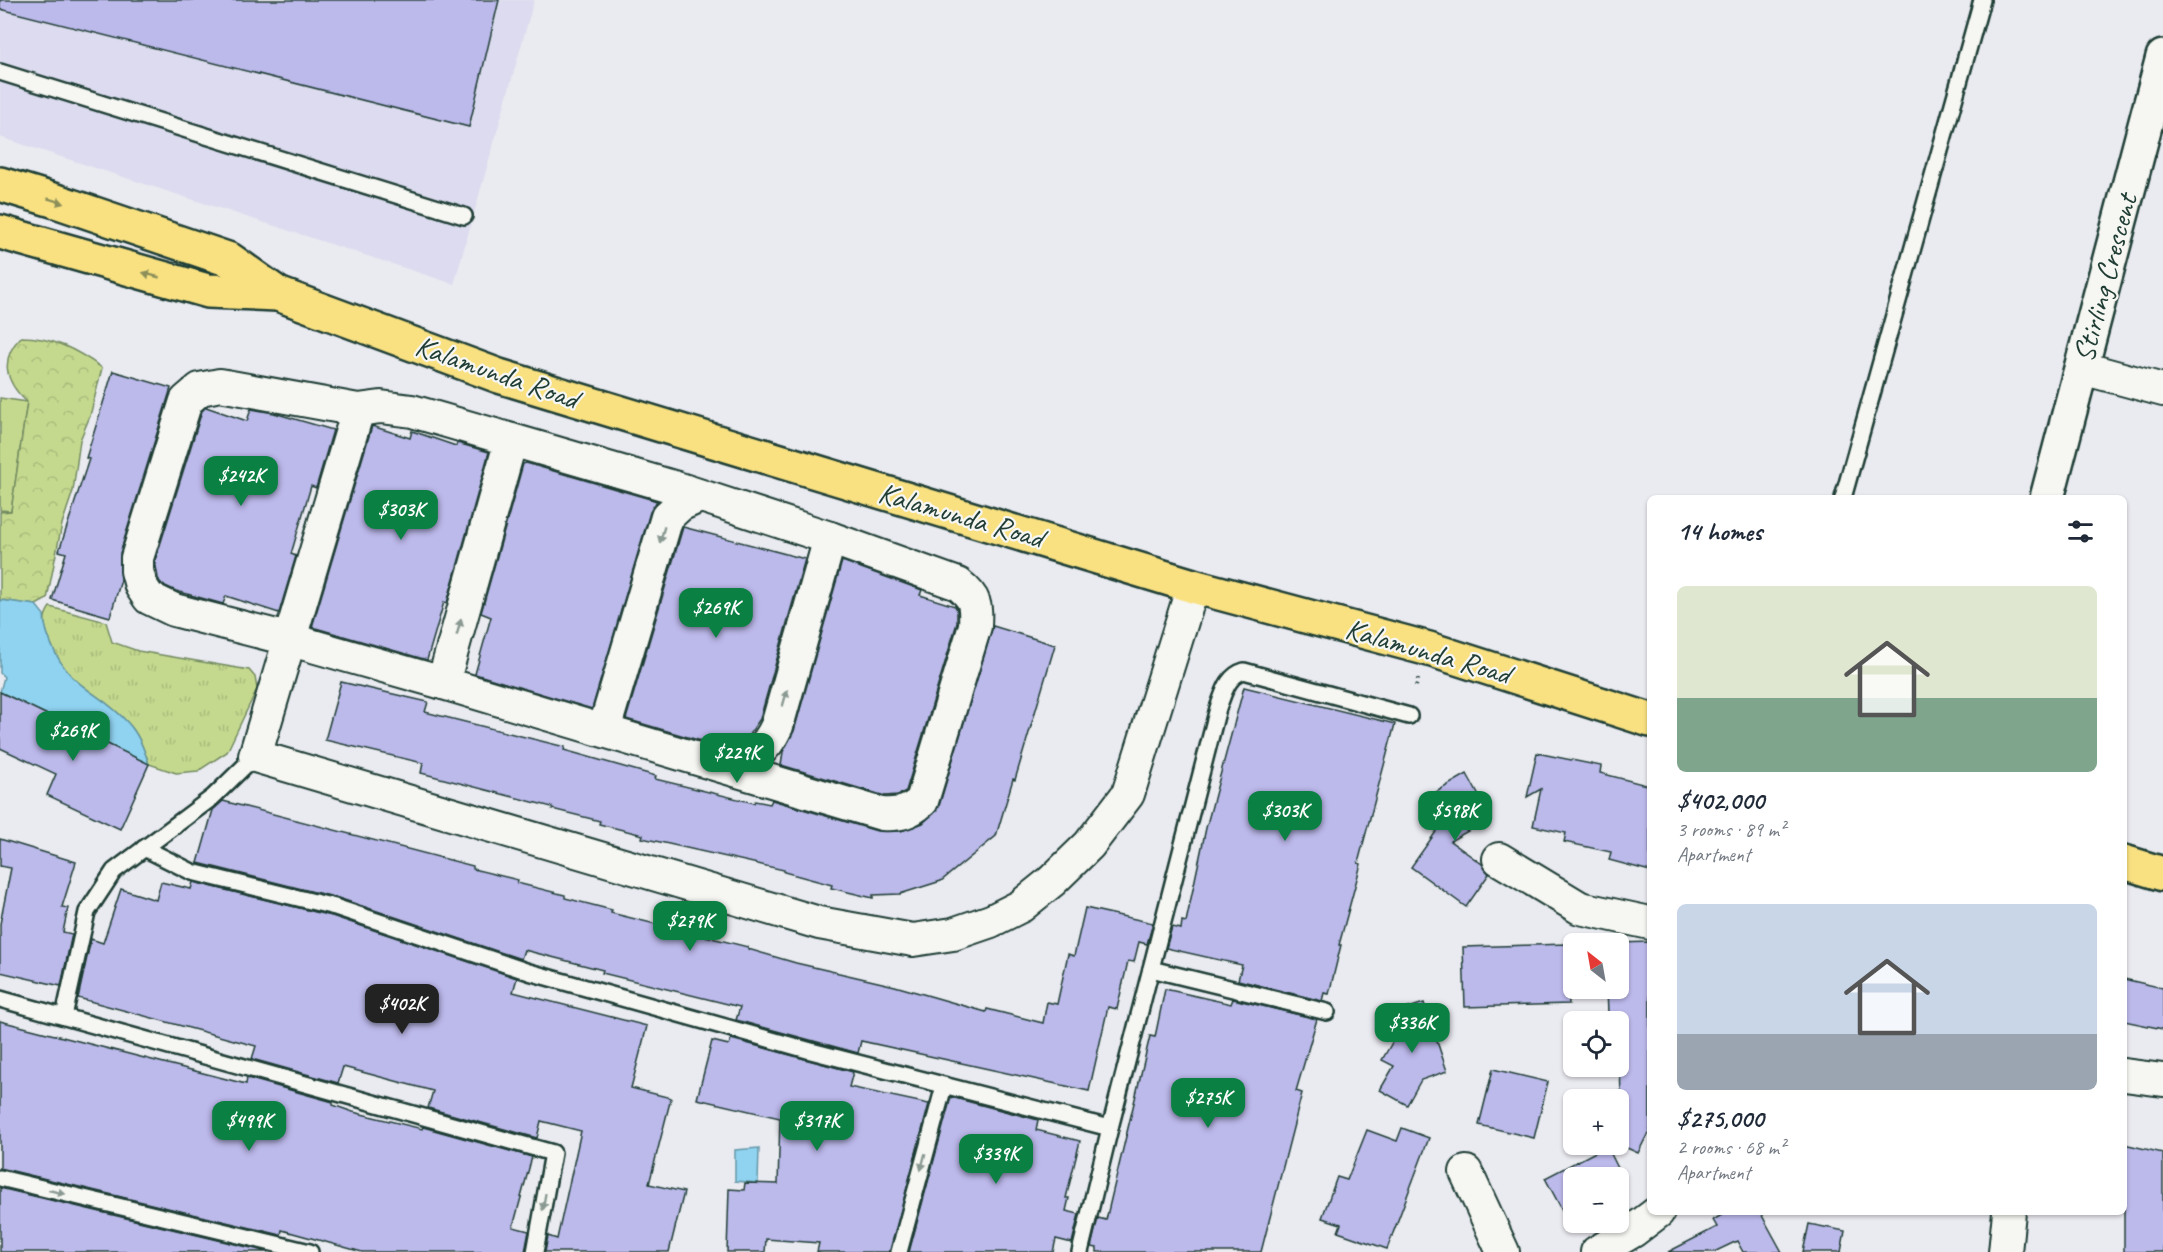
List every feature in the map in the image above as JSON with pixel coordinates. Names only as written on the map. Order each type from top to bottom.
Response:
[{"type":"main road","name":"Stirling Crescent","points":[[2048,495],[2163,57]]},
{"type":"main road","name":"Kalamunda Road","points":[[0,184],[230,260],[278,294],[499,376],[1193,586],[1429,649],[1647,719]]},
{"type":"main road","name":"Kalamunda Road","points":[[0,232],[208,291],[278,294]]},
{"type":"main road","points":[[2127,863],[2163,874]]},
{"type":"street","points":[[2082,368],[2163,390]]},
{"type":"street","points":[[220,385],[358,410],[381,407],[412,411],[511,440],[700,496],[830,538],[942,576],[972,595],[975,626],[922,801],[911,810],[897,815],[882,814],[443,683],[288,639],[174,610],[149,598],[141,586],[137,571],[137,558],[186,401],[200,389],[220,385]]},
{"type":"street","points":[[358,410],[255,756],[819,923],[913,940],[953,934],[991,921],[1021,906],[1074,859],[1112,819],[1128,794],[1193,586]]},
{"type":"street","points":[[443,683],[511,440]]},
{"type":"street","points":[[604,730],[667,517],[680,505],[700,496]]},
{"type":"street","points":[[717,763],[745,761],[761,753],[770,743],[777,726],[830,538]]},
{"type":"street","points":[[1499,859],[1580,908],[1647,922]]},
{"type":"street","points":[[2127,1076],[2163,1080]]},
{"type":"street","points":[[1466,1172],[1503,1252]]},
{"type":"street","points":[[1598,1252],[1654,1215]]},
{"type":"street","points":[[2005,1252],[2009,1215]]},
{"type":"lane","points":[[1844,495],[1982,0]]},
{"type":"lane","points":[[0,72],[464,216]]},
{"type":"lane","points":[[1080,1252],[1218,708],[1227,684],[1235,674],[1244,671],[1409,717]]},
{"type":"lane","points":[[64,1016],[87,912],[114,871],[213,797],[255,756]]},
{"type":"lane","points":[[144,848],[192,872],[335,908],[529,972],[944,1086],[1110,1128]]},
{"type":"lane","points":[[1151,969],[1327,1012]]},
{"type":"lane","points":[[0,999],[553,1153],[536,1252]]},
{"type":"lane","points":[[899,1252],[944,1086]]},
{"type":"lane","points":[[0,1178],[310,1252]]},
{"type":"shaded area","points":[[0,0],[534,0],[454,284],[0,137]]},
{"type":"green space","points":[[21,337],[54,342],[102,368],[90,416],[80,440],[73,491],[62,524],[47,599],[36,605],[0,600],[0,512],[11,511],[27,402],[13,386],[8,370],[10,353]]},
{"type":"green space","points":[[0,398],[27,402],[11,511],[0,510]]},
{"type":"green space","points":[[50,607],[106,622],[112,642],[138,651],[249,670],[255,677],[257,689],[227,752],[198,771],[176,773],[149,764],[141,742],[132,727],[117,711],[75,680],[66,670],[47,632],[45,624]]},
{"type":"water","points":[[0,600],[36,605],[44,615],[48,635],[60,661],[77,681],[128,723],[138,738],[149,764],[0,692],[4,677],[0,673]]},
{"type":"water","points":[[759,1148],[758,1183],[735,1181],[735,1150]]},
{"type":"building","points":[[0,0],[499,0],[469,127],[0,9]]},
{"type":"building","points":[[113,371],[171,388],[120,553],[121,580],[110,617],[52,600],[66,553],[59,551],[89,459],[86,458]]},
{"type":"building","points":[[206,407],[247,421],[251,409],[274,413],[333,430],[316,488],[311,486],[291,554],[296,556],[279,613],[226,596],[223,604],[176,591],[161,584],[158,578],[155,561],[202,411]]},
{"type":"building","points":[[372,426],[410,438],[412,431],[456,446],[457,443],[489,452],[447,603],[444,602],[427,660],[312,627]]},
{"type":"building","points":[[523,464],[657,501],[650,512],[592,709],[475,674],[491,617],[481,613]]},
{"type":"building","points":[[683,527],[805,559],[760,719],[746,739],[722,747],[626,719]]},
{"type":"building","points":[[842,561],[922,590],[920,595],[955,606],[957,610],[957,623],[906,791],[898,795],[885,796],[781,765],[783,752],[794,731]]},
{"type":"building","points":[[993,626],[1055,645],[996,836],[941,881],[900,894],[873,895],[873,898],[831,888],[832,885],[784,872],[784,870],[642,838],[643,835],[599,824],[600,821],[421,773],[423,763],[325,740],[341,682],[428,702],[425,712],[565,747],[564,750],[656,776],[655,779],[754,803],[755,801],[770,804],[772,800],[877,831],[901,831],[923,823],[939,806]]},
{"type":"building","points":[[1244,687],[1395,724],[1358,863],[1361,864],[1339,945],[1341,945],[1329,994],[1324,993],[1322,1001],[1238,980],[1242,965],[1166,948],[1172,927],[1181,929],[1182,921],[1186,922],[1206,828]]},
{"type":"building","points":[[0,692],[149,764],[120,829],[47,795],[56,774],[0,748]]},
{"type":"building","points":[[1537,753],[1601,766],[1600,773],[1647,785],[1647,870],[1609,860],[1611,852],[1564,842],[1566,833],[1533,826],[1541,789],[1527,797]]},
{"type":"building","points":[[1467,774],[1491,818],[1450,841],[1482,864],[1489,874],[1466,907],[1411,867],[1443,822],[1429,796]]},
{"type":"building","points":[[223,801],[473,866],[473,869],[518,880],[517,883],[612,910],[611,913],[748,947],[748,949],[796,963],[895,986],[986,1012],[987,1009],[1043,1023],[1047,1002],[1057,1004],[1068,954],[1074,956],[1085,908],[1153,923],[1147,944],[1139,942],[1134,962],[1128,961],[1117,1009],[1108,1007],[1089,1091],[861,1041],[858,1053],[736,1020],[740,1007],[602,973],[603,970],[524,950],[521,959],[338,898],[198,863],[213,810]]},
{"type":"building","points":[[0,839],[76,862],[62,907],[68,908],[63,932],[72,934],[61,986],[0,972],[0,924],[11,868],[0,866]]},
{"type":"building","points":[[161,882],[191,889],[193,882],[332,916],[517,978],[513,992],[647,1026],[631,1088],[671,1098],[649,1184],[684,1192],[669,1252],[545,1252],[548,1236],[557,1239],[581,1131],[541,1121],[537,1138],[428,1108],[433,1091],[343,1067],[338,1083],[252,1059],[256,1046],[78,998],[91,939],[103,943],[121,889],[156,900]]},
{"type":"building","points":[[1647,942],[1647,1135],[1638,1153],[1629,1149],[1629,1089],[1621,1089],[1620,1077],[1629,1077],[1629,1011],[1608,1011],[1607,999],[1629,999],[1629,943]]},
{"type":"building","points":[[1563,944],[1563,999],[1569,999],[1569,1004],[1465,1007],[1463,947]]},
{"type":"building","points":[[2127,980],[2163,988],[2163,1029],[2127,1022]]},
{"type":"building","points":[[1165,989],[1231,1004],[1233,999],[1317,1019],[1296,1091],[1302,1093],[1261,1252],[1097,1252],[1097,1248],[1091,1247],[1098,1218],[1106,1220],[1150,1036],[1155,1037]]},
{"type":"building","points":[[1424,1003],[1447,1071],[1421,1080],[1407,1105],[1380,1090],[1394,1066],[1382,1060],[1397,1034],[1390,1014]]},
{"type":"building","points":[[0,1021],[246,1084],[247,1078],[333,1102],[333,1105],[353,1112],[422,1129],[423,1127],[532,1157],[513,1227],[529,1231],[525,1252],[362,1252],[282,1230],[281,1235],[0,1168]]},
{"type":"building","points":[[731,1039],[853,1072],[849,1087],[929,1104],[890,1252],[817,1252],[819,1243],[766,1239],[765,1252],[727,1252],[729,1189],[744,1190],[745,1183],[778,1184],[780,1118],[697,1099],[712,1041],[729,1045]]},
{"type":"building","points":[[1493,1069],[1548,1082],[1534,1138],[1479,1125]]},
{"type":"building","points":[[951,1097],[1038,1120],[1036,1130],[1080,1141],[1066,1198],[1069,1198],[1066,1211],[1079,1214],[1072,1243],[1056,1239],[1053,1252],[909,1252]]},
{"type":"building","points":[[1402,1128],[1429,1138],[1387,1249],[1338,1232],[1341,1224],[1322,1218],[1337,1177],[1347,1180],[1367,1130],[1397,1141]]},
{"type":"building","points":[[2127,1145],[2163,1153],[2163,1252],[2124,1252],[2124,1215],[2127,1215]]},
{"type":"building","points":[[1590,1155],[1612,1155],[1618,1167],[1566,1167]]},
{"type":"building","points":[[1563,1169],[1563,1212],[1545,1178]]},
{"type":"building","points":[[0,1188],[268,1252],[0,1252]]},
{"type":"building","points":[[1722,1215],[1762,1215],[1782,1252],[1743,1252],[1737,1241],[1714,1252],[1668,1252],[1717,1227],[1713,1220]]},
{"type":"building","points":[[1809,1224],[1845,1231],[1841,1252],[1803,1252]]}]
